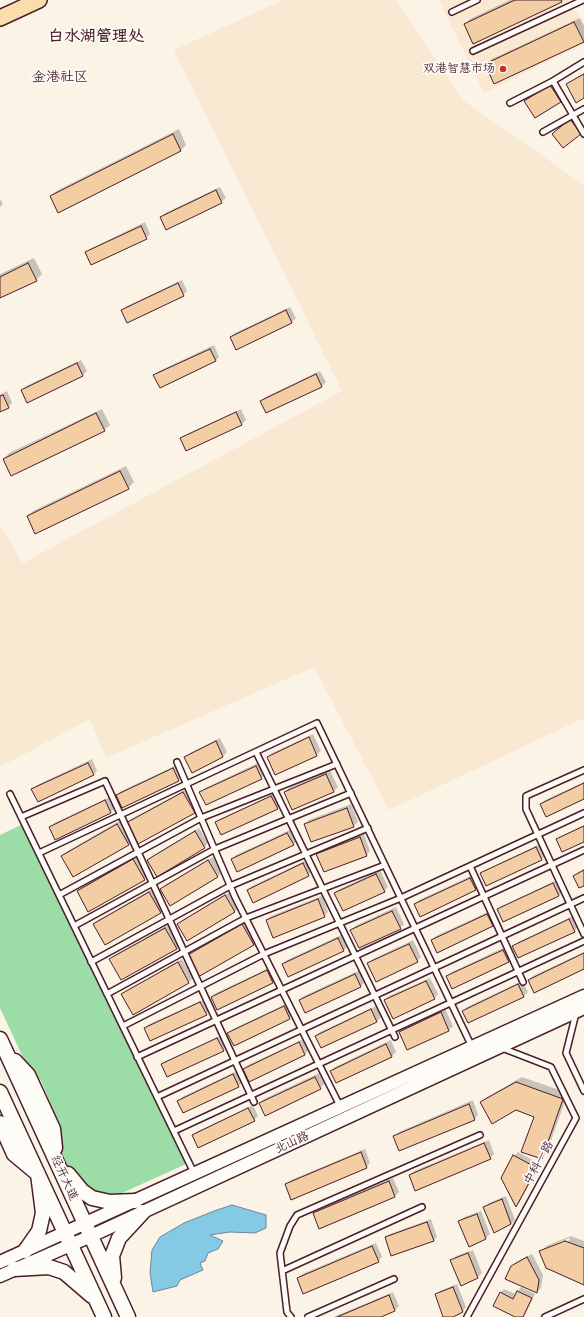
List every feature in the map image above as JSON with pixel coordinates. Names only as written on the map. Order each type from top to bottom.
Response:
[{"type":"main road","points":[[0,18],[39,0]]},
{"type":"main road","name":"经开大道","points":[[2,1044],[128,1317]]},
{"type":"main road","name":"经开大道","points":[[0,1092],[104,1317]]},
{"type":"main road","points":[[0,1123],[14,1154],[38,1174],[43,1213],[39,1231],[25,1251]]},
{"type":"main road","points":[[56,1160],[82,1191],[92,1198],[139,1206],[119,1238],[112,1256],[115,1288]]},
{"type":"main road","points":[[14,1269],[49,1267],[64,1272],[96,1299]]},
{"type":"street","name":"北山路","points":[[139,1206],[194,1174],[584,996]]},
{"type":"street","name":"北山路","points":[[0,1276],[68,1239],[139,1206],[580,1010]]},
{"type":"street","name":"北山路","points":[[0,1262],[25,1251],[68,1239]]},
{"type":"lane","points":[[452,12],[477,0]]},
{"type":"lane","points":[[473,51],[583,0]]},
{"type":"lane","points":[[510,102],[553,81],[584,62]]},
{"type":"lane","points":[[553,81],[584,134]]},
{"type":"lane","points":[[543,132],[584,109]]},
{"type":"lane","points":[[39,853],[317,723],[472,1047]]},
{"type":"lane","points":[[256,752],[395,1037]]},
{"type":"lane","points":[[177,762],[230,886],[341,1107]]},
{"type":"lane","points":[[59,894],[201,818],[337,764]]},
{"type":"lane","points":[[584,770],[526,796],[526,809],[584,934]]},
{"type":"lane","points":[[21,817],[104,781],[254,1102]]},
{"type":"lane","points":[[74,926],[215,849],[351,793]]},
{"type":"lane","points":[[10,794],[194,1174]]},
{"type":"lane","points":[[123,1026],[264,954],[401,898],[584,813]]},
{"type":"lane","points":[[91,962],[230,886],[368,828]]},
{"type":"lane","points":[[137,1057],[584,850]]},
{"type":"lane","points":[[107,994],[246,918],[385,865]]},
{"type":"lane","points":[[470,866],[523,982]]},
{"type":"lane","points":[[157,1098],[584,898]]},
{"type":"lane","points":[[174,1132],[584,941]]},
{"type":"lane","points":[[580,1010],[566,1053],[584,1091]]},
{"type":"lane","name":"中科一路","points":[[467,1317],[576,1118],[551,1067],[499,1047]]},
{"type":"lane","points":[[291,1317],[287,1312],[280,1253],[290,1226],[297,1215],[480,1135]]},
{"type":"lane","points":[[282,1271],[422,1207]]},
{"type":"lane","points":[[308,1317],[394,1279]]},
{"type":"lane","points":[[544,1317],[584,1299]]},
{"type":"shaded area","points":[[283,0],[396,0],[464,101],[584,185],[584,718],[389,810],[314,667],[106,758],[90,719],[0,767],[0,526],[23,563],[342,391],[174,50]]},
{"type":"shaded area","name":"双港智慧市场","points":[[439,0],[569,0],[584,25],[584,44],[484,93]]},
{"type":"green space","points":[[23,824],[186,1164],[120,1194],[107,1194],[90,1189],[76,1179],[65,1165],[59,1145],[57,1124],[47,1095],[41,1081],[27,1066],[0,1008],[0,835]]},
{"type":"water","points":[[232,1205],[266,1215],[266,1228],[255,1233],[230,1232],[210,1235],[223,1241],[218,1249],[208,1253],[205,1261],[200,1263],[203,1270],[180,1280],[177,1286],[153,1292],[150,1273],[152,1250],[160,1237],[184,1223]]},
{"type":"building","points":[[515,0],[561,0],[562,2],[473,44],[464,24]]},
{"type":"building","points":[[574,22],[584,42],[494,84],[485,64]]},
{"type":"building","points":[[584,74],[584,98],[576,103],[566,84]]},
{"type":"building","points":[[550,85],[561,102],[535,118],[524,101]]},
{"type":"building","points":[[570,119],[581,134],[563,148],[552,134]]},
{"type":"building","points":[[173,134],[181,151],[58,213],[50,196]]},
{"type":"building","points":[[216,190],[222,203],[166,230],[160,217]]},
{"type":"building","points":[[141,226],[147,239],[91,265],[85,252]]},
{"type":"building","points":[[28,263],[37,281],[0,298],[0,277]]},
{"type":"building","points":[[178,283],[184,296],[127,323],[121,310]]},
{"type":"building","points":[[286,310],[292,323],[236,350],[230,337]]},
{"type":"building","points":[[210,349],[216,361],[160,388],[153,375]]},
{"type":"building","points":[[77,363],[83,376],[27,403],[21,390]]},
{"type":"building","points":[[316,374],[322,387],[266,413],[260,401]]},
{"type":"building","points":[[3,395],[9,408],[0,412],[0,396]]},
{"type":"building","points":[[236,412],[242,425],[186,451],[180,438]]},
{"type":"building","points":[[96,413],[105,431],[11,476],[3,459]]},
{"type":"building","points":[[120,471],[129,489],[35,534],[27,516]]},
{"type":"building","points":[[309,737],[317,756],[275,775],[267,757]]},
{"type":"building","points":[[216,741],[223,757],[192,773],[184,757]]},
{"type":"building","points":[[88,763],[94,775],[38,802],[31,789]]},
{"type":"building","points":[[256,766],[262,779],[206,805],[199,792]]},
{"type":"building","points":[[173,768],[179,781],[122,808],[116,795]]},
{"type":"building","points":[[326,774],[334,792],[292,810],[284,792]]},
{"type":"building","points":[[584,783],[584,799],[546,817],[540,804]]},
{"type":"building","points":[[183,792],[195,813],[138,844],[126,823]]},
{"type":"building","points":[[271,796],[278,809],[221,835],[215,822]]},
{"type":"building","points":[[105,800],[111,813],[55,840],[49,827]]},
{"type":"building","points":[[347,808],[354,827],[311,842],[304,824]]},
{"type":"building","points":[[117,824],[129,845],[73,877],[61,856]]},
{"type":"building","points":[[584,826],[584,842],[562,852],[556,839]]},
{"type":"building","points":[[195,831],[205,848],[157,877],[147,860]]},
{"type":"building","points":[[287,833],[294,845],[237,872],[231,859]]},
{"type":"building","points":[[360,837],[367,856],[324,872],[316,854]]},
{"type":"building","points":[[536,847],[542,860],[486,886],[480,873]]},
{"type":"building","points":[[133,859],[145,880],[88,912],[77,891]]},
{"type":"building","points":[[208,860],[218,877],[170,906],[160,889]]},
{"type":"building","points":[[303,863],[309,876],[253,903],[247,890]]},
{"type":"building","points":[[584,870],[584,886],[579,888],[573,876]]},
{"type":"building","points":[[376,874],[385,892],[343,911],[334,893]]},
{"type":"building","points":[[470,878],[476,890],[420,917],[414,904]]},
{"type":"building","points":[[553,883],[559,896],[503,922],[497,909]]},
{"type":"building","points":[[149,892],[161,913],[105,945],[93,924]]},
{"type":"building","points":[[225,895],[235,912],[187,941],[177,924]]},
{"type":"building","points":[[318,899],[325,917],[273,938],[266,920]]},
{"type":"building","points":[[392,911],[401,929],[359,948],[350,930]]},
{"type":"building","points":[[487,914],[493,926],[437,953],[431,940]]},
{"type":"building","points":[[569,919],[575,932],[518,958],[512,946]]},
{"type":"building","points":[[242,924],[254,945],[198,977],[186,956]]},
{"type":"building","points":[[165,928],[177,949],[121,980],[109,959]]},
{"type":"building","points":[[338,938],[344,951],[288,977],[282,964]]},
{"type":"building","points":[[409,944],[418,962],[376,982],[367,963]]},
{"type":"building","points":[[503,950],[509,962],[452,989],[446,976]]},
{"type":"building","points":[[584,953],[584,969],[534,993],[528,980]]},
{"type":"building","points":[[178,962],[189,983],[133,1015],[121,994]]},
{"type":"building","points":[[267,970],[273,983],[217,1010],[211,997]]},
{"type":"building","points":[[355,974],[361,987],[305,1013],[299,1000]]},
{"type":"building","points":[[426,981],[435,999],[393,1019],[384,1000]]},
{"type":"building","points":[[518,984],[524,997],[468,1023],[462,1011]]},
{"type":"building","points":[[200,1002],[207,1015],[150,1041],[144,1028]]},
{"type":"building","points":[[284,1006],[290,1019],[234,1046],[227,1033]]},
{"type":"building","points":[[371,1009],[377,1022],[321,1048],[315,1036]]},
{"type":"building","points":[[441,1012],[449,1031],[407,1050],[399,1032]]},
{"type":"building","points":[[217,1038],[224,1051],[167,1077],[161,1064]]},
{"type":"building","points":[[299,1042],[305,1055],[249,1082],[243,1069]]},
{"type":"building","points":[[386,1044],[392,1057],[336,1083],[330,1071]]},
{"type":"building","points":[[233,1074],[239,1087],[183,1113],[177,1101]]},
{"type":"building","points":[[315,1077],[321,1089],[265,1116],[259,1103]]},
{"type":"building","points":[[516,1082],[563,1099],[542,1159],[521,1152],[534,1117],[516,1110],[492,1124],[480,1102]]},
{"type":"building","points":[[469,1104],[475,1120],[399,1151],[393,1136]]},
{"type":"building","points":[[248,1108],[255,1121],[198,1148],[192,1135]]},
{"type":"building","points":[[484,1143],[491,1159],[415,1191],[409,1175]]},
{"type":"building","points":[[361,1152],[367,1168],[291,1200],[285,1184]]},
{"type":"building","points":[[513,1155],[537,1168],[516,1207],[501,1178]]},
{"type":"building","points":[[389,1181],[395,1197],[319,1229],[313,1213]]},
{"type":"building","points":[[502,1199],[511,1224],[494,1233],[483,1207]]},
{"type":"building","points":[[477,1214],[486,1239],[469,1247],[458,1221]]},
{"type":"building","points":[[427,1222],[434,1241],[391,1256],[385,1237]]},
{"type":"building","points":[[565,1241],[584,1248],[584,1285],[546,1268],[539,1251]]},
{"type":"building","points":[[372,1246],[379,1262],[303,1294],[297,1278]]},
{"type":"building","points":[[468,1253],[478,1278],[461,1286],[450,1260]]},
{"type":"building","points":[[527,1257],[539,1280],[537,1293],[505,1279],[511,1266]]},
{"type":"building","points":[[453,1287],[463,1312],[453,1317],[443,1317],[435,1294]]},
{"type":"building","points":[[517,1291],[532,1298],[523,1317],[515,1317],[493,1306],[500,1292],[513,1299]]},
{"type":"building","points":[[389,1295],[395,1311],[381,1317],[337,1317]]},
{"type":"place","name":"双港智慧市场","points":[[503,69]]},
{"type":"district","name":"白水湖管理处","points":[[96,37]]},
{"type":"district","name":"金港社区","points":[[60,77]]}]
